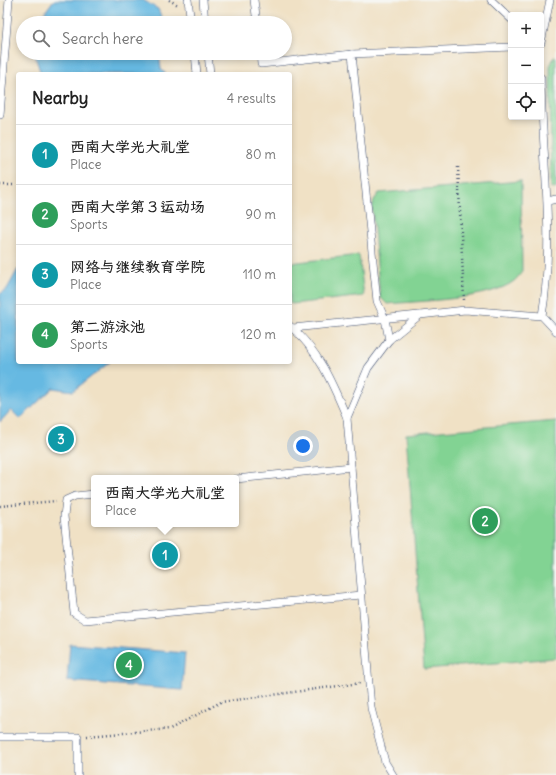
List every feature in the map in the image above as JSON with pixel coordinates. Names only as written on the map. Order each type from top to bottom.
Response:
[{"type":"lane","points":[[0,115],[9,0]]},
{"type":"lane","points":[[188,0],[190,16]]},
{"type":"lane","points":[[203,0],[204,16]]},
{"type":"lane","points":[[254,0],[255,16]]},
{"type":"lane","points":[[491,0],[508,16]]},
{"type":"lane","points":[[544,29],[550,0]]},
{"type":"lane","points":[[261,60],[262,64],[352,54],[508,46]]},
{"type":"lane","points":[[352,54],[377,300],[385,319],[389,340]]},
{"type":"lane","points":[[196,60],[197,72]]},
{"type":"lane","points":[[209,60],[210,72]]},
{"type":"lane","points":[[541,84],[542,126],[548,201],[545,297],[542,316]]},
{"type":"lane","points":[[548,201],[556,199]]},
{"type":"lane","points":[[292,327],[466,310],[542,316],[556,331]]},
{"type":"lane","points":[[347,418],[368,368],[389,340],[420,315]]},
{"type":"lane","points":[[292,327],[308,344],[329,378],[347,418],[360,595],[371,708],[385,762],[393,775]]},
{"type":"lane","points":[[239,479],[351,467]]},
{"type":"lane","points":[[91,494],[75,496],[66,500],[64,516],[74,613],[85,620],[360,595]]},
{"type":"lane","points":[[0,737],[78,737],[78,775]]},
{"type":"path","points":[[458,167],[466,310]]},
{"type":"path","points":[[0,185],[16,185]]},
{"type":"path","points":[[0,506],[66,500]]},
{"type":"path","points":[[78,737],[170,729],[221,702],[368,682]]},
{"type":"green space","points":[[554,57],[556,57],[556,189],[551,188],[550,66]]},
{"type":"green space","points":[[521,181],[522,272],[515,280],[503,287],[471,296],[387,304],[380,297],[372,208],[374,200],[379,193]]},
{"type":"green space","points":[[359,255],[364,296],[292,304],[292,263]]},
{"type":"green space","points":[[556,421],[556,658],[424,669],[406,434]]},
{"type":"water","points":[[143,0],[158,9],[161,16],[42,16],[53,1]]},
{"type":"water","points":[[36,60],[160,60],[161,69],[164,72],[40,72]]},
{"type":"water","points":[[16,273],[16,364],[107,364],[73,391],[53,388],[20,419],[11,410],[0,422],[0,294],[7,289]]},
{"type":"water","points":[[70,644],[185,653],[182,690],[67,681]]},
{"type":"place","name":"网络与继续教育学院","points":[[61,439]]},
{"type":"place","name":"西南大学第３运动场","points":[[485,521]]},
{"type":"place","name":"西南大学光大礼堂","points":[[165,555]]},
{"type":"place","name":"第二游泳池","points":[[129,665]]}]
